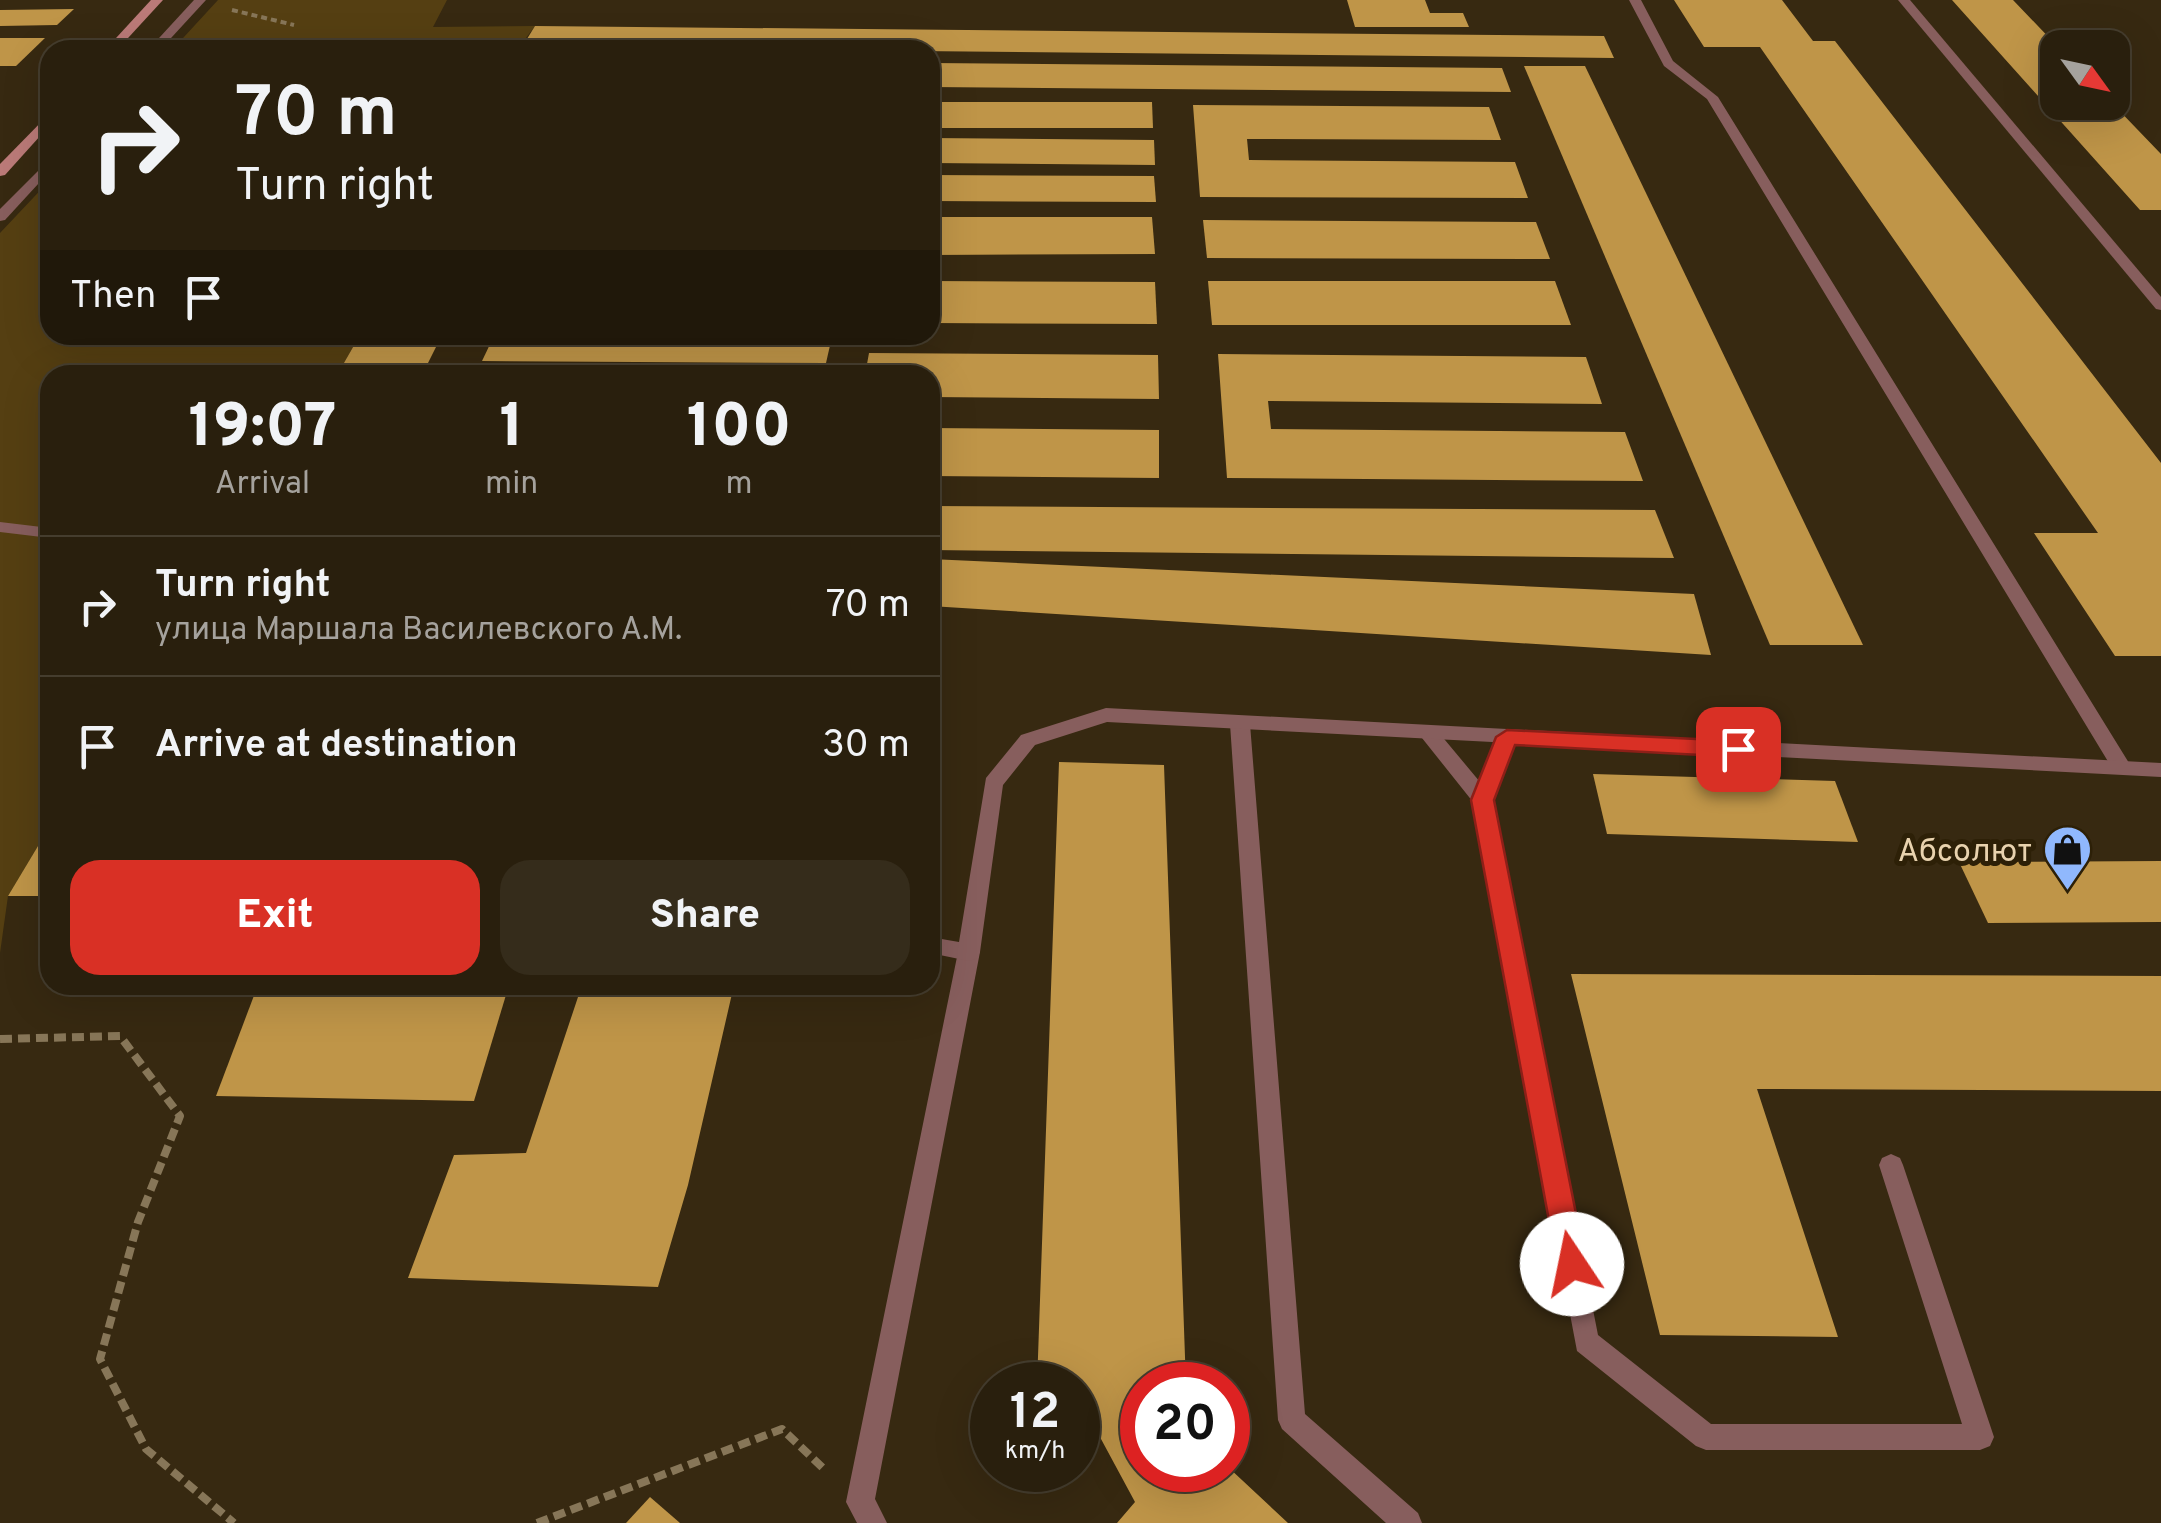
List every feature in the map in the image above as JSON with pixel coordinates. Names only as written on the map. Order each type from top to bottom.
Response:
[{"type":"main road","points":[[121,40],[157,0]]},
{"type":"main road","points":[[0,172],[40,129]]},
{"type":"street","points":[[163,40],[200,0]]},
{"type":"street","points":[[1635,0],[1668,63],[1712,97],[2122,768]]},
{"type":"street","points":[[1904,0],[2161,306]]},
{"type":"street","points":[[0,217],[40,174]]},
{"type":"street","points":[[0,526],[40,531]]},
{"type":"street","points":[[867,1513],[970,952],[992,783],[1028,740],[1106,715],[2161,770]]},
{"type":"street","points":[[1240,724],[1292,1420],[1408,1523]]},
{"type":"street","points":[[1428,733],[1482,800],[1586,1342],[1706,1437],[1980,1437],[1890,1165]]},
{"type":"street","points":[[1482,800],[1507,737]]},
{"type":"street","points":[[940,947],[970,952]]},
{"type":"path","points":[[229,9],[294,25]]},
{"type":"path","points":[[0,1039],[120,1036],[180,1116],[138,1222],[100,1359],[146,1450],[234,1523]]},
{"type":"path","points":[[537,1523],[782,1430],[867,1513]]},
{"type":"shaded area","points":[[218,0],[447,0],[433,27],[535,26],[524,40],[181,40]]},
{"type":"shaded area","points":[[40,191],[40,345],[354,345],[343,365],[40,365],[40,843],[8,896],[0,953],[0,233]]},
{"type":"building","points":[[1347,0],[1425,0],[1430,13],[1463,13],[1469,27],[1355,27]]},
{"type":"building","points":[[1674,0],[1782,0],[1813,41],[1835,41],[2161,463],[2161,656],[2115,656],[2034,533],[2098,533],[1760,47],[1704,47]]},
{"type":"building","points":[[1952,0],[2013,0],[2042,30],[2040,98]]},
{"type":"building","points":[[74,9],[57,25],[0,26],[0,10]]},
{"type":"building","points":[[535,26],[1604,36],[1614,58],[940,51],[940,40],[526,40]]},
{"type":"building","points":[[0,38],[45,38],[16,66],[0,66]]},
{"type":"building","points":[[940,63],[1502,68],[1511,92],[940,87]]},
{"type":"building","points":[[1524,66],[1585,66],[1863,645],[1770,645]]},
{"type":"building","points":[[940,102],[1152,102],[1153,128],[940,128]]},
{"type":"building","points":[[1193,105],[1489,107],[1501,140],[1247,139],[1249,160],[1515,162],[1528,198],[1200,197]]},
{"type":"building","points":[[2059,120],[2128,120],[2161,154],[2161,210],[2140,210]]},
{"type":"building","points":[[940,138],[1154,140],[1155,165],[940,163]]},
{"type":"building","points":[[940,175],[1154,176],[1156,202],[940,201]]},
{"type":"building","points":[[940,217],[1152,217],[1155,254],[940,255]]},
{"type":"building","points":[[1203,220],[1536,222],[1550,259],[1207,258]]},
{"type":"building","points":[[940,281],[1155,282],[1157,324],[940,323]]},
{"type":"building","points":[[1208,281],[1555,281],[1571,325],[1212,325]]},
{"type":"building","points":[[354,345],[437,345],[427,365],[343,365]]},
{"type":"building","points":[[490,345],[830,345],[826,363],[482,361]]},
{"type":"building","points":[[869,353],[1158,355],[1159,399],[940,397],[940,365],[867,365]]},
{"type":"building","points":[[1218,354],[1586,357],[1602,404],[1268,401],[1271,429],[1625,432],[1643,481],[1227,478]]},
{"type":"building","points":[[940,428],[1159,430],[1159,478],[940,476]]},
{"type":"building","points":[[940,506],[1655,510],[1674,558],[940,550]]},
{"type":"building","points":[[940,559],[1694,594],[1711,655],[940,607]]},
{"type":"building","points":[[1059,762],[1164,765],[1185,1362],[1120,1362],[1120,1474],[1100,1437],[1100,1362],[1038,1362]]},
{"type":"building","points":[[1593,774],[1835,781],[1858,842],[1607,834]]},
{"type":"building","points":[[40,843],[40,896],[8,896]]},
{"type":"building","name":"Абсолют","points":[[2161,861],[2161,922],[1988,923],[1959,862]]},
{"type":"building","points":[[1571,974],[2161,976],[2161,1091],[1757,1089],[1838,1337],[1660,1335]]},
{"type":"building","points":[[254,995],[506,995],[474,1101],[216,1096]]},
{"type":"building","points":[[579,995],[732,995],[688,1185],[658,1287],[408,1278],[454,1155],[526,1153]]},
{"type":"building","points":[[1250,1488],[1288,1523],[1117,1523],[1135,1502],[1130,1492],[1250,1492]]},
{"type":"building","points":[[650,1497],[680,1523],[626,1523]]},
{"type":"place","name":"Абсолют","points":[[2067,892]]},
{"type":"route","points":[[1572,1264],[1482,800],[1507,737],[1738,749]]}]
